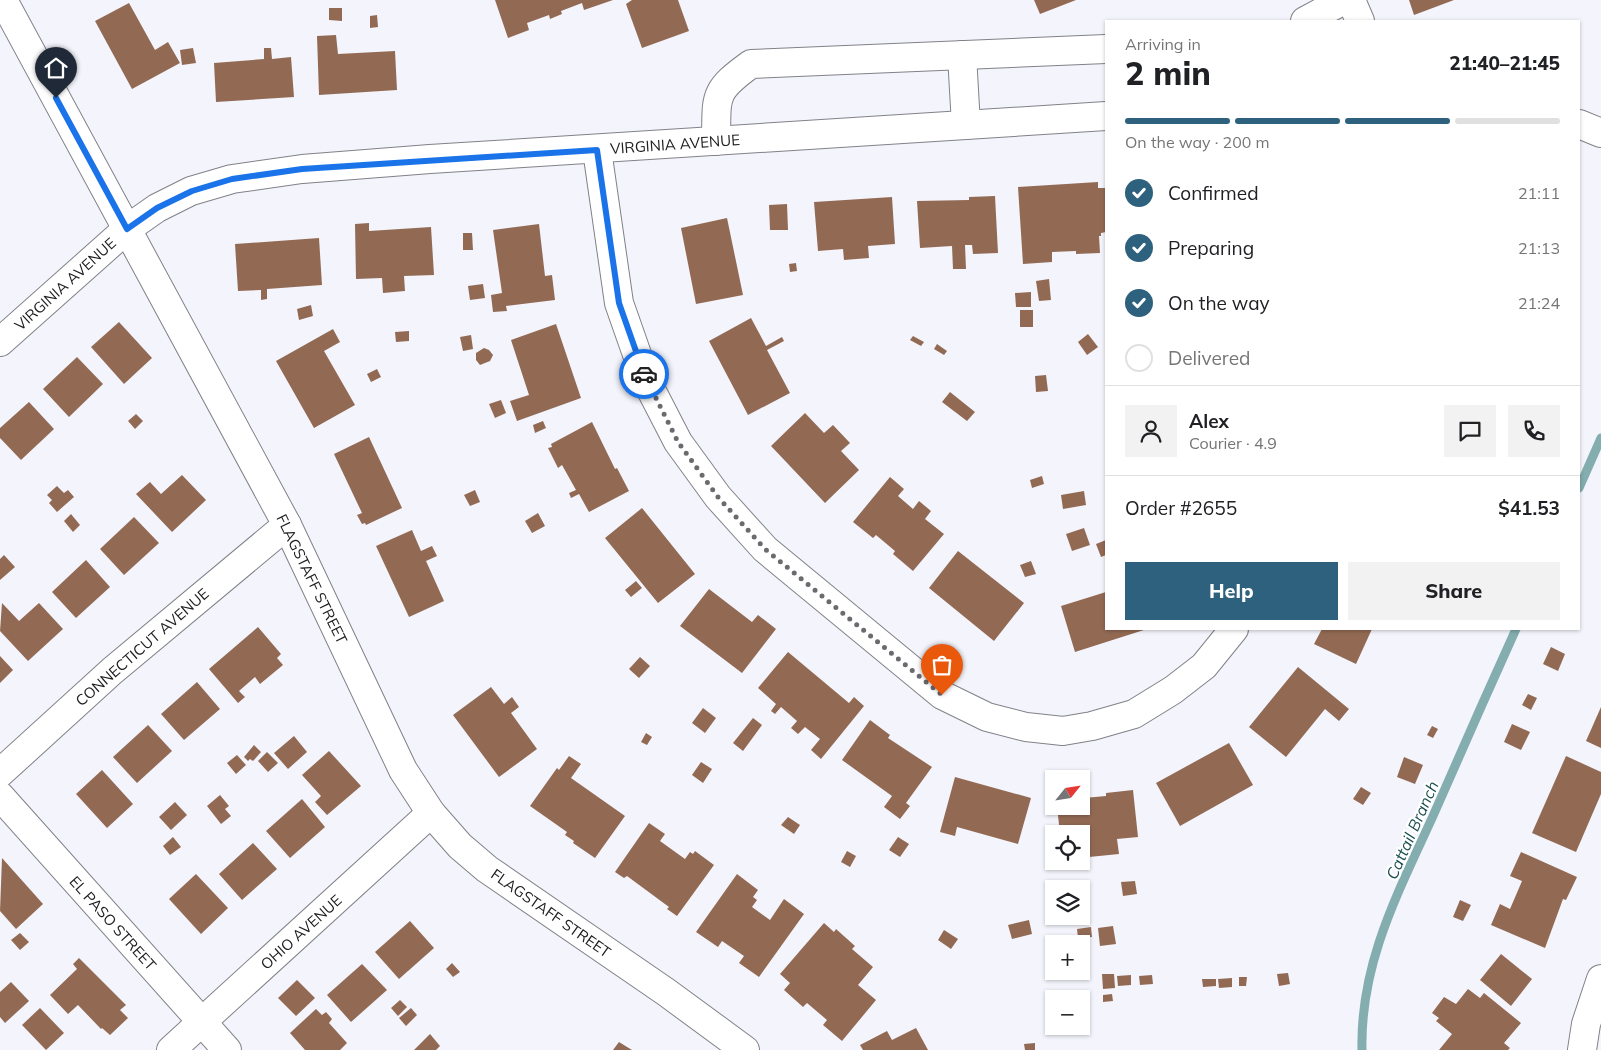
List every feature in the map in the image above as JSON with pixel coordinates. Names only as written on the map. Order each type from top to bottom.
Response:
[{"type":"street","name":"FLAGSTAFF STREET","points":[[3,0],[287,525],[403,770],[431,813],[460,846],[487,868],[666,992],[745,1050]]},
{"type":"street","points":[[1307,20],[1344,0]]},
{"type":"street","points":[[1351,0],[1360,20]]},
{"type":"street","points":[[716,141],[717,98],[729,80],[751,64],[1105,49]]},
{"type":"street","points":[[962,55],[966,125]]},
{"type":"street","name":"VIRGINIA AVENUE","points":[[0,342],[127,229],[157,208],[183,195],[232,179],[302,169],[1105,116]]},
{"type":"street","points":[[1580,124],[1601,133]]},
{"type":"street","points":[[597,150],[619,303],[646,380],[678,442],[718,497],[765,549],[942,695],[987,717],[1026,727],[1063,731],[1092,726],[1134,714],[1174,690],[1204,666],[1233,630]]},
{"type":"street","name":"CONNECTICUT AVENUE","points":[[0,773],[112,671],[287,525]]},
{"type":"street","name":"EL PASO STREET","points":[[0,796],[226,1050]]},
{"type":"street","name":"OHIO AVENUE","points":[[172,1050],[431,813]]},
{"type":"street","points":[[1582,1050],[1586,1024],[1601,979]]},
{"type":"building","points":[[495,0],[613,0],[584,10],[582,3],[561,11],[562,14],[550,19],[549,15],[527,23],[529,30],[508,38]]},
{"type":"building","points":[[632,0],[678,0],[689,31],[642,48],[626,4]]},
{"type":"building","points":[[1034,0],[1076,0],[1040,14]]},
{"type":"building","points":[[1409,0],[1454,0],[1414,15]]},
{"type":"building","points":[[129,3],[155,50],[168,42],[180,63],[132,89],[95,21]]},
{"type":"building","points":[[329,8],[342,8],[342,21],[329,20]]},
{"type":"building","points":[[377,15],[378,27],[370,28],[370,16]]},
{"type":"building","points":[[336,35],[338,54],[395,51],[397,90],[319,95],[317,36]]},
{"type":"building","points":[[193,48],[196,63],[182,65],[180,50]]},
{"type":"building","points":[[264,48],[271,48],[272,59],[291,57],[294,97],[216,102],[214,63],[264,59]]},
{"type":"building","points":[[1098,182],[1098,188],[1105,188],[1105,232],[1099,236],[1100,253],[1052,252],[1052,262],[1023,264],[1018,187]]},
{"type":"building","points":[[995,196],[998,253],[973,254],[972,245],[965,245],[966,269],[953,269],[952,246],[920,248],[917,201],[969,200],[969,197]]},
{"type":"building","points":[[892,197],[895,244],[868,246],[869,258],[844,260],[843,249],[818,251],[814,202]]},
{"type":"building","points":[[787,204],[788,230],[770,230],[769,205]]},
{"type":"building","points":[[727,218],[743,295],[696,304],[681,228]]},
{"type":"building","points":[[369,223],[369,231],[431,227],[434,275],[404,276],[405,291],[383,293],[382,278],[356,279],[355,224]]},
{"type":"building","points":[[539,224],[545,276],[552,275],[555,300],[506,306],[507,311],[493,312],[491,295],[502,293],[493,230]]},
{"type":"building","points":[[463,233],[472,233],[473,250],[463,250]]},
{"type":"building","points":[[319,238],[322,285],[267,289],[267,299],[261,300],[261,290],[238,291],[235,244]]},
{"type":"building","points":[[796,263],[797,271],[790,272],[789,264]]},
{"type":"building","points":[[1049,279],[1051,300],[1039,301],[1036,281]]},
{"type":"building","points":[[483,284],[485,298],[470,300],[468,286]]},
{"type":"building","points":[[1031,292],[1031,307],[1016,307],[1015,293]]},
{"type":"building","points":[[311,305],[313,316],[299,320],[297,309]]},
{"type":"building","points":[[1020,310],[1033,310],[1033,327],[1020,327]]},
{"type":"building","points":[[751,318],[766,346],[782,337],[784,341],[767,350],[790,393],[748,415],[709,341]]},
{"type":"building","points":[[119,322],[152,358],[124,384],[91,347]]},
{"type":"building","points":[[556,324],[581,398],[517,421],[510,401],[529,395],[511,340]]},
{"type":"building","points":[[333,329],[340,342],[324,351],[355,405],[314,428],[276,361]]},
{"type":"building","points":[[409,331],[409,341],[396,342],[395,332]]},
{"type":"building","points":[[1088,334],[1098,347],[1087,355],[1078,342]]},
{"type":"building","points":[[471,335],[473,349],[463,351],[460,337]]},
{"type":"building","points":[[913,336],[924,342],[921,346],[910,340]]},
{"type":"building","points":[[937,344],[947,351],[944,355],[934,349]]},
{"type":"building","points":[[484,348],[493,355],[490,361],[480,365],[476,360],[476,353]]},
{"type":"building","points":[[77,357],[103,384],[69,417],[43,389]]},
{"type":"building","points":[[377,369],[381,377],[371,382],[367,374]]},
{"type":"building","points":[[1046,375],[1048,391],[1036,392],[1035,376]]},
{"type":"building","points":[[950,392],[975,412],[967,421],[942,402]]},
{"type":"building","points":[[501,400],[506,413],[495,418],[489,404]]},
{"type":"building","points":[[29,402],[54,429],[21,460],[0,438],[0,428]]},
{"type":"building","points":[[805,413],[824,433],[833,425],[850,443],[841,451],[859,470],[825,503],[771,446]]},
{"type":"building","points":[[136,414],[143,421],[135,429],[128,421]]},
{"type":"building","points":[[543,421],[546,428],[535,433],[533,425]]},
{"type":"building","points":[[592,422],[615,469],[617,468],[629,491],[589,512],[579,494],[571,498],[569,493],[576,490],[562,465],[558,468],[548,448],[552,447],[551,444]]},
{"type":"building","points":[[369,437],[402,508],[366,525],[365,523],[362,524],[357,515],[362,513],[334,454]]},
{"type":"building","points":[[182,475],[206,500],[172,532],[136,494],[150,482],[161,494]]},
{"type":"building","points":[[1042,476],[1044,484],[1032,488],[1030,480]]},
{"type":"building","points":[[890,477],[904,489],[898,496],[913,509],[919,501],[931,511],[925,519],[944,534],[913,571],[893,554],[895,551],[876,535],[873,538],[853,522]]},
{"type":"building","points":[[57,486],[64,493],[68,490],[74,497],[57,512],[49,503],[52,500],[47,495]]},
{"type":"building","points":[[475,490],[480,502],[470,506],[464,495]]},
{"type":"building","points":[[1084,491],[1086,505],[1063,509],[1061,495]]},
{"type":"building","points":[[642,508],[695,574],[658,603],[605,538]]},
{"type":"building","points":[[538,513],[545,526],[532,533],[525,521]]},
{"type":"building","points":[[71,514],[80,525],[73,532],[64,521]]},
{"type":"building","points":[[134,517],[159,543],[124,575],[100,549]]},
{"type":"building","points":[[1084,528],[1090,545],[1072,551],[1066,534]]},
{"type":"building","points":[[412,530],[421,551],[432,546],[437,556],[426,561],[444,601],[409,617],[376,546]]},
{"type":"building","points":[[1105,540],[1105,555],[1101,557],[1096,544]]},
{"type":"building","points":[[958,551],[1024,603],[994,641],[929,588]]},
{"type":"building","points":[[4,555],[15,567],[0,580],[0,559]]},
{"type":"building","points":[[86,560],[110,587],[76,618],[52,592]]},
{"type":"building","points":[[1031,561],[1036,574],[1025,577],[1020,565]]},
{"type":"building","points":[[636,581],[642,588],[631,597],[625,590]]},
{"type":"building","points":[[709,589],[752,622],[758,615],[776,629],[742,673],[680,626]]},
{"type":"building","points":[[1105,592],[1105,630],[1144,630],[1075,652],[1061,606]]},
{"type":"building","points":[[2,603],[19,621],[39,603],[63,629],[28,661],[0,631]]},
{"type":"building","points":[[258,627],[281,654],[277,658],[283,665],[260,684],[255,677],[239,691],[245,697],[238,703],[209,669]]},
{"type":"building","points":[[1321,630],[1372,630],[1356,664],[1314,644]]},
{"type":"building","points":[[1551,647],[1565,654],[1558,671],[1543,664]]},
{"type":"building","points":[[788,652],[849,703],[854,697],[864,706],[821,759],[811,750],[820,739],[805,727],[798,734],[791,728],[797,721],[781,707],[775,714],[771,711],[776,704],[758,688]]},
{"type":"building","points":[[0,656],[13,670],[0,683]]},
{"type":"building","points":[[640,657],[650,666],[639,678],[629,669]]},
{"type":"building","points":[[1298,667],[1349,709],[1339,721],[1325,709],[1286,757],[1249,727]]},
{"type":"building","points":[[197,682],[220,709],[184,740],[161,714]]},
{"type":"building","points":[[491,687],[504,704],[512,697],[519,707],[511,713],[537,749],[499,777],[453,715]]},
{"type":"building","points":[[1528,694],[1537,698],[1531,710],[1522,705]]},
{"type":"building","points":[[1601,707],[1601,748],[1586,741]]},
{"type":"building","points":[[703,708],[716,718],[705,733],[692,723]]},
{"type":"building","points":[[753,718],[762,725],[743,751],[733,743]]},
{"type":"building","points":[[870,720],[890,735],[888,738],[932,767],[906,803],[910,806],[900,819],[884,807],[892,796],[842,760]]},
{"type":"building","points":[[1512,724],[1530,732],[1521,750],[1504,742]]},
{"type":"building","points":[[148,725],[172,751],[137,783],[113,757]]},
{"type":"building","points":[[1432,726],[1438,729],[1433,738],[1427,735]]},
{"type":"building","points":[[646,733],[652,737],[647,745],[641,742]]},
{"type":"building","points":[[294,736],[307,752],[288,769],[274,753]]},
{"type":"building","points":[[1229,743],[1253,785],[1180,826],[1156,783]]},
{"type":"building","points":[[254,745],[261,752],[253,761],[250,759],[248,761],[244,757]]},
{"type":"building","points":[[329,751],[361,786],[327,815],[315,802],[321,796],[302,775]]},
{"type":"building","points":[[267,752],[278,763],[268,772],[258,761]]},
{"type":"building","points":[[237,755],[246,765],[236,774],[227,763]]},
{"type":"building","points":[[569,756],[581,764],[571,778],[625,816],[595,858],[573,843],[574,841],[565,835],[567,832],[530,806],[557,768],[559,770]]},
{"type":"building","points":[[1566,756],[1601,772],[1601,794],[1576,852],[1532,833]]},
{"type":"building","points":[[1404,757],[1423,765],[1415,784],[1397,777]]},
{"type":"building","points":[[701,762],[712,769],[703,783],[692,775]]},
{"type":"building","points":[[102,770],[133,804],[107,828],[76,794]]},
{"type":"building","points":[[955,777],[1031,798],[1018,844],[957,827],[955,836],[940,832]]},
{"type":"building","points":[[1361,787],[1371,793],[1363,805],[1353,799]]},
{"type":"building","points":[[1133,790],[1138,837],[1117,839],[1119,854],[1090,857],[1090,825],[1059,825],[1058,815],[1090,815],[1090,797],[1106,796],[1106,793]]},
{"type":"building","points":[[220,795],[229,806],[225,809],[231,816],[221,824],[207,806]]},
{"type":"building","points":[[302,799],[325,827],[290,858],[266,831]]},
{"type":"building","points":[[175,802],[187,815],[171,830],[159,817]]},
{"type":"building","points":[[788,817],[800,825],[794,834],[781,825]]},
{"type":"building","points":[[649,823],[665,834],[660,841],[685,859],[690,852],[693,854],[695,851],[714,865],[677,916],[667,909],[669,907],[627,876],[624,878],[615,872]]},
{"type":"building","points":[[173,837],[181,847],[170,855],[163,846]]},
{"type":"building","points":[[898,837],[909,844],[900,857],[889,850]]},
{"type":"building","points":[[253,843],[277,869],[242,900],[219,874]]},
{"type":"building","points":[[847,851],[856,856],[850,867],[841,862]]},
{"type":"building","points":[[1521,852],[1577,877],[1566,900],[1563,899],[1545,948],[1491,925],[1500,904],[1510,909],[1522,881],[1510,876]]},
{"type":"building","points":[[2,858],[43,904],[16,929],[0,911]]},
{"type":"building","points":[[196,874],[228,908],[201,934],[169,899]]},
{"type":"building","points":[[737,874],[758,890],[753,897],[757,900],[752,907],[770,920],[784,899],[804,914],[759,977],[739,963],[744,956],[722,941],[718,947],[696,932]]},
{"type":"building","points":[[1135,881],[1137,894],[1123,896],[1121,882]]},
{"type":"building","points":[[1460,900],[1471,905],[1463,921],[1453,917]]},
{"type":"building","points":[[1029,920],[1032,934],[1012,939],[1008,925]]},
{"type":"building","points":[[410,921],[434,948],[399,979],[375,952]]},
{"type":"building","points":[[824,923],[834,932],[836,929],[855,946],[852,949],[873,967],[858,985],[876,1000],[842,1041],[823,1025],[827,1020],[807,1003],[803,1007],[784,990],[790,983],[780,974]]},
{"type":"building","points":[[1113,926],[1116,944],[1100,946],[1098,928]]},
{"type":"building","points":[[1091,927],[1092,937],[1090,937],[1090,935],[1078,935],[1077,929]]},
{"type":"building","points":[[944,930],[958,939],[951,949],[938,940]]},
{"type":"building","points":[[20,933],[29,942],[20,950],[11,940]]},
{"type":"building","points":[[1501,954],[1532,979],[1511,1006],[1480,980]]},
{"type":"building","points":[[79,958],[126,1005],[120,1010],[128,1018],[110,1035],[101,1029],[78,1005],[68,1014],[50,995],[77,969],[73,964]]},
{"type":"building","points":[[452,963],[460,972],[453,977],[446,969]]},
{"type":"building","points":[[362,964],[387,990],[351,1022],[327,995]]},
{"type":"building","points":[[1288,973],[1290,984],[1279,986],[1277,974]]},
{"type":"building","points":[[1102,974],[1114,974],[1115,988],[1103,989]]},
{"type":"building","points":[[1131,975],[1131,985],[1118,986],[1117,976]]},
{"type":"building","points":[[1152,975],[1153,984],[1140,985],[1139,976]]},
{"type":"building","points":[[1239,977],[1247,977],[1246,986],[1239,986]]},
{"type":"building","points":[[1232,978],[1232,987],[1219,988],[1218,979]]},
{"type":"building","points":[[1202,979],[1216,979],[1216,986],[1203,987]]},
{"type":"building","points":[[297,980],[315,998],[296,1016],[278,998]]},
{"type":"building","points":[[11,982],[29,1001],[5,1023],[0,1017],[0,992]]},
{"type":"building","points":[[1468,989],[1480,998],[1484,993],[1521,1023],[1504,1043],[1510,1048],[1508,1050],[1439,1050],[1452,1034],[1436,1021],[1439,1018],[1432,1013],[1444,997],[1456,1004]]},
{"type":"building","points":[[1112,994],[1113,1001],[1103,1002],[1103,995]]},
{"type":"building","points":[[400,1000],[407,1007],[398,1016],[391,1008]]},
{"type":"building","points":[[40,1008],[64,1033],[46,1050],[22,1025]]},
{"type":"building","points":[[411,1008],[417,1015],[406,1026],[399,1018]]},
{"type":"building","points":[[316,1009],[322,1015],[326,1012],[332,1019],[329,1023],[347,1043],[340,1050],[305,1050],[290,1033]]},
{"type":"building","points":[[916,1028],[928,1050],[863,1050],[860,1045],[887,1031],[892,1040]]},
{"type":"building","points":[[430,1034],[440,1046],[436,1050],[414,1050]]},
{"type":"building","points":[[619,1042],[632,1050],[613,1050]]},
{"type":"building","points":[[1035,1043],[1035,1050],[1025,1050],[1024,1044]]},
{"type":"waterway","name":"Cattail Branch","points":[[1580,486],[1601,438]]},
{"type":"waterway","name":"Cattail Branch","points":[[1362,1050],[1363,1018],[1367,988],[1374,958],[1384,929],[1407,873],[1516,630]]},
{"type":"way so far","points":[[644,374],[678,442],[718,497],[765,549],[942,695]]},
{"type":"route","points":[[56,98],[127,229],[157,208],[192,191],[232,179],[302,169],[430,159],[597,150],[606,225],[619,303],[644,374]]}]
